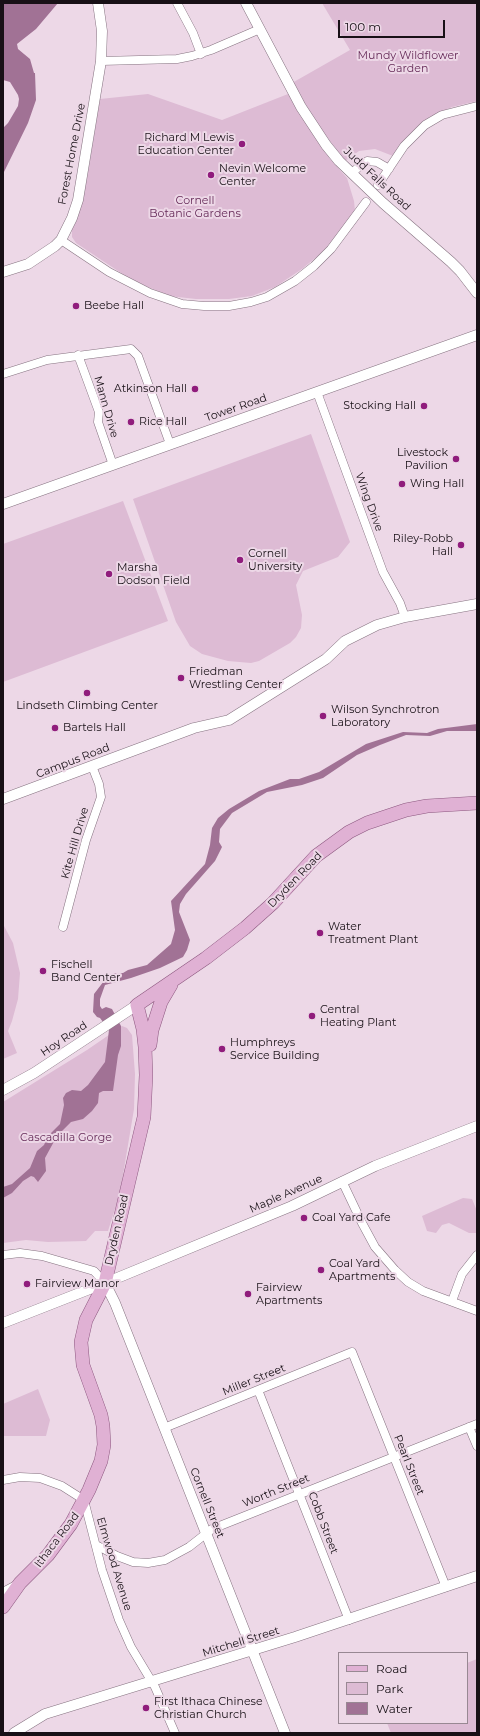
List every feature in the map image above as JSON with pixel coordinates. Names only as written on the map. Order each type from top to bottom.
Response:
[{"type":"main road","name":"Dryden Road","points":[[105,1283],[144,1117],[146,1069],[143,1029],[137,1004],[206,958],[245,928],[273,903],[316,856],[349,832],[367,822],[406,810],[427,806],[477,803]]},
{"type":"main road","name":"Dryden Road","points":[[146,1069],[155,1018],[161,1002],[174,980]]},
{"type":"main road","name":"Ithaca Road","points":[[4,1598],[48,1554],[71,1524],[84,1500],[101,1461],[104,1435],[101,1415],[83,1365],[81,1342],[86,1320],[105,1283]]},
{"type":"street","name":"Forest Home Drive","points":[[3,272],[28,264],[41,256],[61,240],[72,218],[78,200],[101,61],[102,31],[98,3]]},
{"type":"street","points":[[177,3],[193,33],[201,54]]},
{"type":"street","name":"Judd Falls Road","points":[[246,3],[311,123],[339,161],[451,262],[477,293]]},
{"type":"street","points":[[101,61],[177,59],[201,54],[260,29]]},
{"type":"street","points":[[378,185],[407,142],[425,126],[442,116],[477,106]]},
{"type":"street","points":[[352,173],[367,161],[377,162],[389,169]]},
{"type":"street","points":[[61,240],[109,272],[150,293],[182,304],[229,306],[267,297],[295,281],[314,266],[331,249],[366,202]]},
{"type":"street","name":"Tower Road","points":[[3,504],[477,335]]},
{"type":"street","points":[[3,374],[47,360],[131,349],[138,356],[170,444]]},
{"type":"street","name":"Mann Drive","points":[[78,355],[98,412],[98,422],[113,465]]},
{"type":"street","name":"Wing Drive","points":[[317,392],[383,572],[400,604],[405,617]]},
{"type":"street","name":"Campus Road","points":[[3,799],[197,727],[232,719],[326,659],[348,639],[377,625],[405,617],[477,604]]},
{"type":"street","name":"Kite Hill Drive","points":[[64,927],[86,840],[101,797],[99,784],[92,766]]},
{"type":"street","name":"Hoy Road","points":[[3,1090],[34,1073],[137,1004]]},
{"type":"street","name":"Maple Avenue","points":[[105,1283],[292,1206],[397,1156],[477,1126]]},
{"type":"street","points":[[342,1181],[375,1247],[395,1270],[408,1282],[423,1291],[477,1310]]},
{"type":"street","points":[[3,1255],[20,1253],[42,1256],[94,1271],[105,1283],[3,1323]]},
{"type":"street","points":[[452,1301],[462,1274],[477,1255]]},
{"type":"street","name":"Cornell Street","points":[[105,1283],[285,1733]]},
{"type":"street","name":"Miller Street","points":[[164,1428],[352,1352]]},
{"type":"street","name":"Pearl Street","points":[[352,1352],[446,1587]]},
{"type":"street","name":"Cobb Street","points":[[258,1390],[349,1620]]},
{"type":"street","points":[[473,1425],[477,1446]]},
{"type":"street","name":"Worth Street","points":[[96,1545],[124,1560],[148,1563],[173,1557],[214,1528],[473,1425]]},
{"type":"street","points":[[3,1480],[20,1477],[40,1478],[62,1486],[84,1500]]},
{"type":"street","name":"Elmwood Avenue","points":[[84,1500],[102,1570],[119,1620],[131,1647],[152,1680],[175,1733]]},
{"type":"street","name":"Mitchell Street","points":[[14,1733],[45,1714],[349,1620],[477,1576]]},
{"type":"green space","name":"Mundy Wildflower Garden","points":[[322,3],[477,3],[477,101],[452,107],[430,117],[407,137],[393,156],[375,149],[359,151],[345,161],[321,129],[292,83],[350,50]]},
{"type":"green space","name":"Cornell Botanic Gardens","points":[[148,94],[222,120],[288,94],[330,159],[347,178],[354,201],[355,211],[334,239],[320,254],[302,269],[275,287],[252,296],[229,299],[196,299],[169,296],[130,279],[76,243],[72,237],[72,229],[87,179],[100,99]]},
{"type":"green space","points":[[311,434],[350,542],[338,557],[303,571],[296,585],[302,615],[301,628],[296,637],[290,643],[259,661],[251,663],[228,661],[202,654],[190,646],[176,622],[133,499]]},
{"type":"green space","points":[[123,501],[168,621],[3,682],[3,544]]},
{"type":"green space","points":[[3,924],[13,943],[20,973],[18,999],[8,1031],[17,1053],[3,1059]]},
{"type":"green space","name":"Cascadilla Gorge","points":[[122,1026],[127,1028],[132,1035],[135,1074],[134,1109],[120,1193],[108,1231],[95,1231],[86,1241],[48,1242],[26,1240],[3,1243],[3,1102],[87,1050]]},
{"type":"green space","points":[[463,1198],[472,1199],[477,1211],[477,1233],[469,1233],[449,1223],[442,1225],[436,1233],[427,1231],[422,1216]]},
{"type":"green space","points":[[38,1389],[50,1420],[46,1436],[3,1436],[3,1404]]},
{"type":"green space","points":[[477,1659],[477,1733],[391,1733],[387,1724],[468,1724],[468,1663]]},
{"type":"water","points":[[3,3],[58,3],[36,29],[17,44],[18,49],[30,59],[35,73],[36,100],[28,123],[3,174],[3,128],[8,123],[18,106],[19,99],[10,82],[3,80]]},
{"type":"water","points":[[477,724],[477,731],[447,731],[430,736],[406,735],[357,755],[323,778],[302,785],[267,792],[232,813],[220,829],[219,842],[222,847],[215,861],[186,894],[180,904],[179,912],[190,940],[183,957],[160,968],[105,985],[100,999],[100,1006],[102,1009],[106,1007],[112,1009],[121,1026],[121,1046],[118,1055],[113,1091],[103,1091],[99,1093],[98,1103],[92,1111],[83,1119],[71,1122],[57,1136],[45,1158],[46,1171],[38,1182],[31,1176],[23,1181],[12,1193],[3,1198],[3,1187],[12,1184],[30,1168],[37,1151],[44,1145],[48,1136],[60,1124],[64,1105],[63,1098],[66,1093],[72,1090],[81,1091],[88,1085],[105,1062],[109,1030],[100,1018],[93,1012],[94,994],[107,977],[115,973],[123,973],[128,970],[147,965],[171,944],[175,930],[171,901],[205,864],[210,845],[212,828],[218,818],[229,809],[259,791],[290,779],[299,779],[319,772],[366,744],[403,732],[427,733],[438,729]]},
{"type":"place","name":"Richard M Lewis Education Center","points":[[242,144]]},
{"type":"place","name":"Nevin Welcome Center","points":[[211,175]]},
{"type":"place","name":"Beebe Hall","points":[[76,306]]},
{"type":"place","name":"Atkinson Hall","points":[[195,389]]},
{"type":"place","name":"Stocking Hall","points":[[424,406]]},
{"type":"place","name":"Rice Hall","points":[[131,422]]},
{"type":"place","name":"Livestock Pavilion","points":[[456,459]]},
{"type":"place","name":"Wing Hall","points":[[402,484]]},
{"type":"place","name":"Riley-Robb Hall","points":[[461,545]]},
{"type":"place","name":"Cornell University","points":[[240,560]]},
{"type":"place","name":"Marsha Dodson Field","points":[[109,574]]},
{"type":"place","name":"Friedman Wrestling Center","points":[[181,678]]},
{"type":"place","name":"Lindseth Climbing Center","points":[[87,693]]},
{"type":"place","name":"Wilson Synchrotron Laboratory","points":[[323,716]]},
{"type":"place","name":"Bartels Hall","points":[[55,728]]},
{"type":"place","name":"Water Treatment Plant","points":[[320,933]]},
{"type":"place","name":"Fischell Band Center","points":[[43,971]]},
{"type":"place","name":"Central Heating Plant","points":[[312,1016]]},
{"type":"place","name":"Humphreys Service Building","points":[[222,1049]]},
{"type":"place","name":"Coal Yard Cafe","points":[[304,1218]]},
{"type":"place","name":"Coal Yard Apartments","points":[[321,1270]]},
{"type":"place","name":"Fairview Manor","points":[[27,1284]]},
{"type":"place","name":"Fairview Apartments","points":[[248,1294]]},
{"type":"place","name":"First Ithaca Chinese Christian Church","points":[[146,1708]]}]
